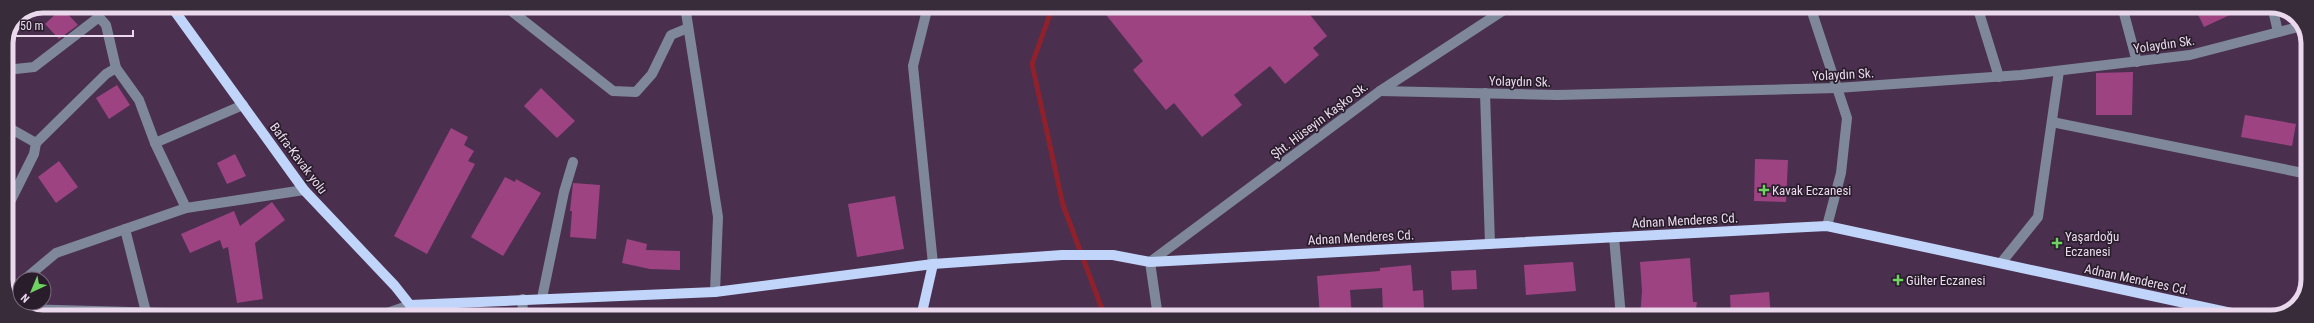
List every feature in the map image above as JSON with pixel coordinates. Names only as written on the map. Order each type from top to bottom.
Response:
[{"type":"main road","name":"Bafra-Kavak yolu","points":[[176,13],[304,190],[395,286],[412,310]]},
{"type":"main road","name":"Adnan Menderes Cd.","points":[[410,305],[542,298],[715,292],[933,264],[1062,255],[1113,255],[1150,262],[1827,226],[2214,310]]},
{"type":"main road","points":[[923,310],[933,264]]},
{"type":"street","points":[[514,13],[613,91],[636,92],[652,74],[671,34],[688,28]]},
{"type":"street","points":[[686,13],[718,217],[715,292]]},
{"type":"street","points":[[926,13],[913,66],[933,264]]},
{"type":"street","name":"Şht. Hüseyin Kaşko Sk.","points":[[1150,262],[1380,91],[1499,13]]},
{"type":"street","points":[[1812,13],[1847,118],[1841,174],[1827,226]]},
{"type":"street","points":[[1979,13],[1999,77]]},
{"type":"street","points":[[2124,13],[2137,62]]},
{"type":"street","points":[[2274,13],[2278,32]]},
{"type":"street","points":[[13,69],[34,67],[99,18],[106,25],[116,68],[139,100],[155,142],[186,208]]},
{"type":"street","name":"Yolaydın Sk.","points":[[1380,91],[1557,94],[1837,88],[1999,77],[2190,55],[2297,27]]},
{"type":"street","points":[[13,196],[34,154],[36,143],[106,74],[116,68]]},
{"type":"street","points":[[2001,263],[2038,217],[2059,71]]},
{"type":"street","points":[[1485,93],[1490,244]]},
{"type":"street","points":[[155,142],[243,105]]},
{"type":"street","points":[[2052,122],[2301,173]]},
{"type":"street","points":[[13,130],[36,143]]},
{"type":"street","points":[[542,298],[564,192],[574,162]]},
{"type":"street","points":[[34,271],[56,252],[186,208],[304,190]]},
{"type":"street","points":[[125,229],[145,310]]},
{"type":"street","points":[[1614,237],[1620,310]]},
{"type":"street","points":[[1150,262],[1157,310]]},
{"type":"street","points":[[522,310],[523,299]]},
{"type":"street","points":[[396,310],[410,305]]},
{"type":"street","points":[[52,310],[63,310]]},
{"type":"building","points":[[57,13],[67,13],[78,25],[59,39],[45,24]]},
{"type":"building","points":[[1105,13],[1309,13],[1327,36],[1313,48],[1319,55],[1285,84],[1270,66],[1234,95],[1242,105],[1202,137],[1174,103],[1166,110],[1133,70],[1143,61]]},
{"type":"building","points":[[2197,13],[2234,13],[2204,27]]},
{"type":"building","points":[[2133,72],[2132,115],[2096,115],[2096,73]]},
{"type":"building","points":[[117,85],[130,105],[109,119],[96,98]]},
{"type":"building","points":[[541,88],[575,121],[557,138],[524,106]]},
{"type":"building","points":[[2245,115],[2296,124],[2292,146],[2241,137]]},
{"type":"building","points":[[451,128],[468,137],[464,145],[474,151],[468,161],[475,164],[427,254],[394,236]]},
{"type":"building","points":[[235,154],[246,176],[227,184],[217,163]]},
{"type":"building","points":[[1755,159],[1788,160],[1786,202],[1754,201]]},
{"type":"building","points":[[59,161],[78,187],[56,203],[38,177]]},
{"type":"building","points":[[505,177],[515,182],[516,179],[541,193],[503,256],[471,237]]},
{"type":"building","points":[[573,183],[600,185],[596,239],[570,237],[572,211],[570,211]]},
{"type":"building","points":[[895,196],[904,249],[857,257],[848,204]]},
{"type":"building","points":[[272,202],[285,220],[255,243],[263,299],[237,303],[228,247],[223,249],[220,240],[190,253],[181,234],[234,211],[240,226]]},
{"type":"building","points":[[627,239],[647,244],[646,250],[680,251],[680,270],[650,269],[622,263]]},
{"type":"building","points":[[1690,258],[1693,302],[1697,302],[1696,310],[1641,310],[1642,291],[1640,262]]},
{"type":"building","points":[[1573,262],[1576,291],[1526,295],[1524,265]]},
{"type":"building","points":[[1411,265],[1413,291],[1423,290],[1424,309],[1383,310],[1382,288],[1350,290],[1351,310],[1319,310],[1317,276],[1380,271],[1380,268]]},
{"type":"building","points":[[1476,270],[1477,289],[1452,290],[1451,271]]},
{"type":"building","points":[[1769,292],[1770,310],[1731,310],[1730,295]]},
{"type":"waterway","points":[[1050,13],[1032,64],[1063,205],[1102,310]]},
{"type":"place","name":"Kavak Eczanesi","points":[[1764,190]]},
{"type":"place","name":"Yaşardoğu Eczanesi","points":[[2057,243]]},
{"type":"place","name":"Gülter Eczanesi","points":[[1898,280]]}]
